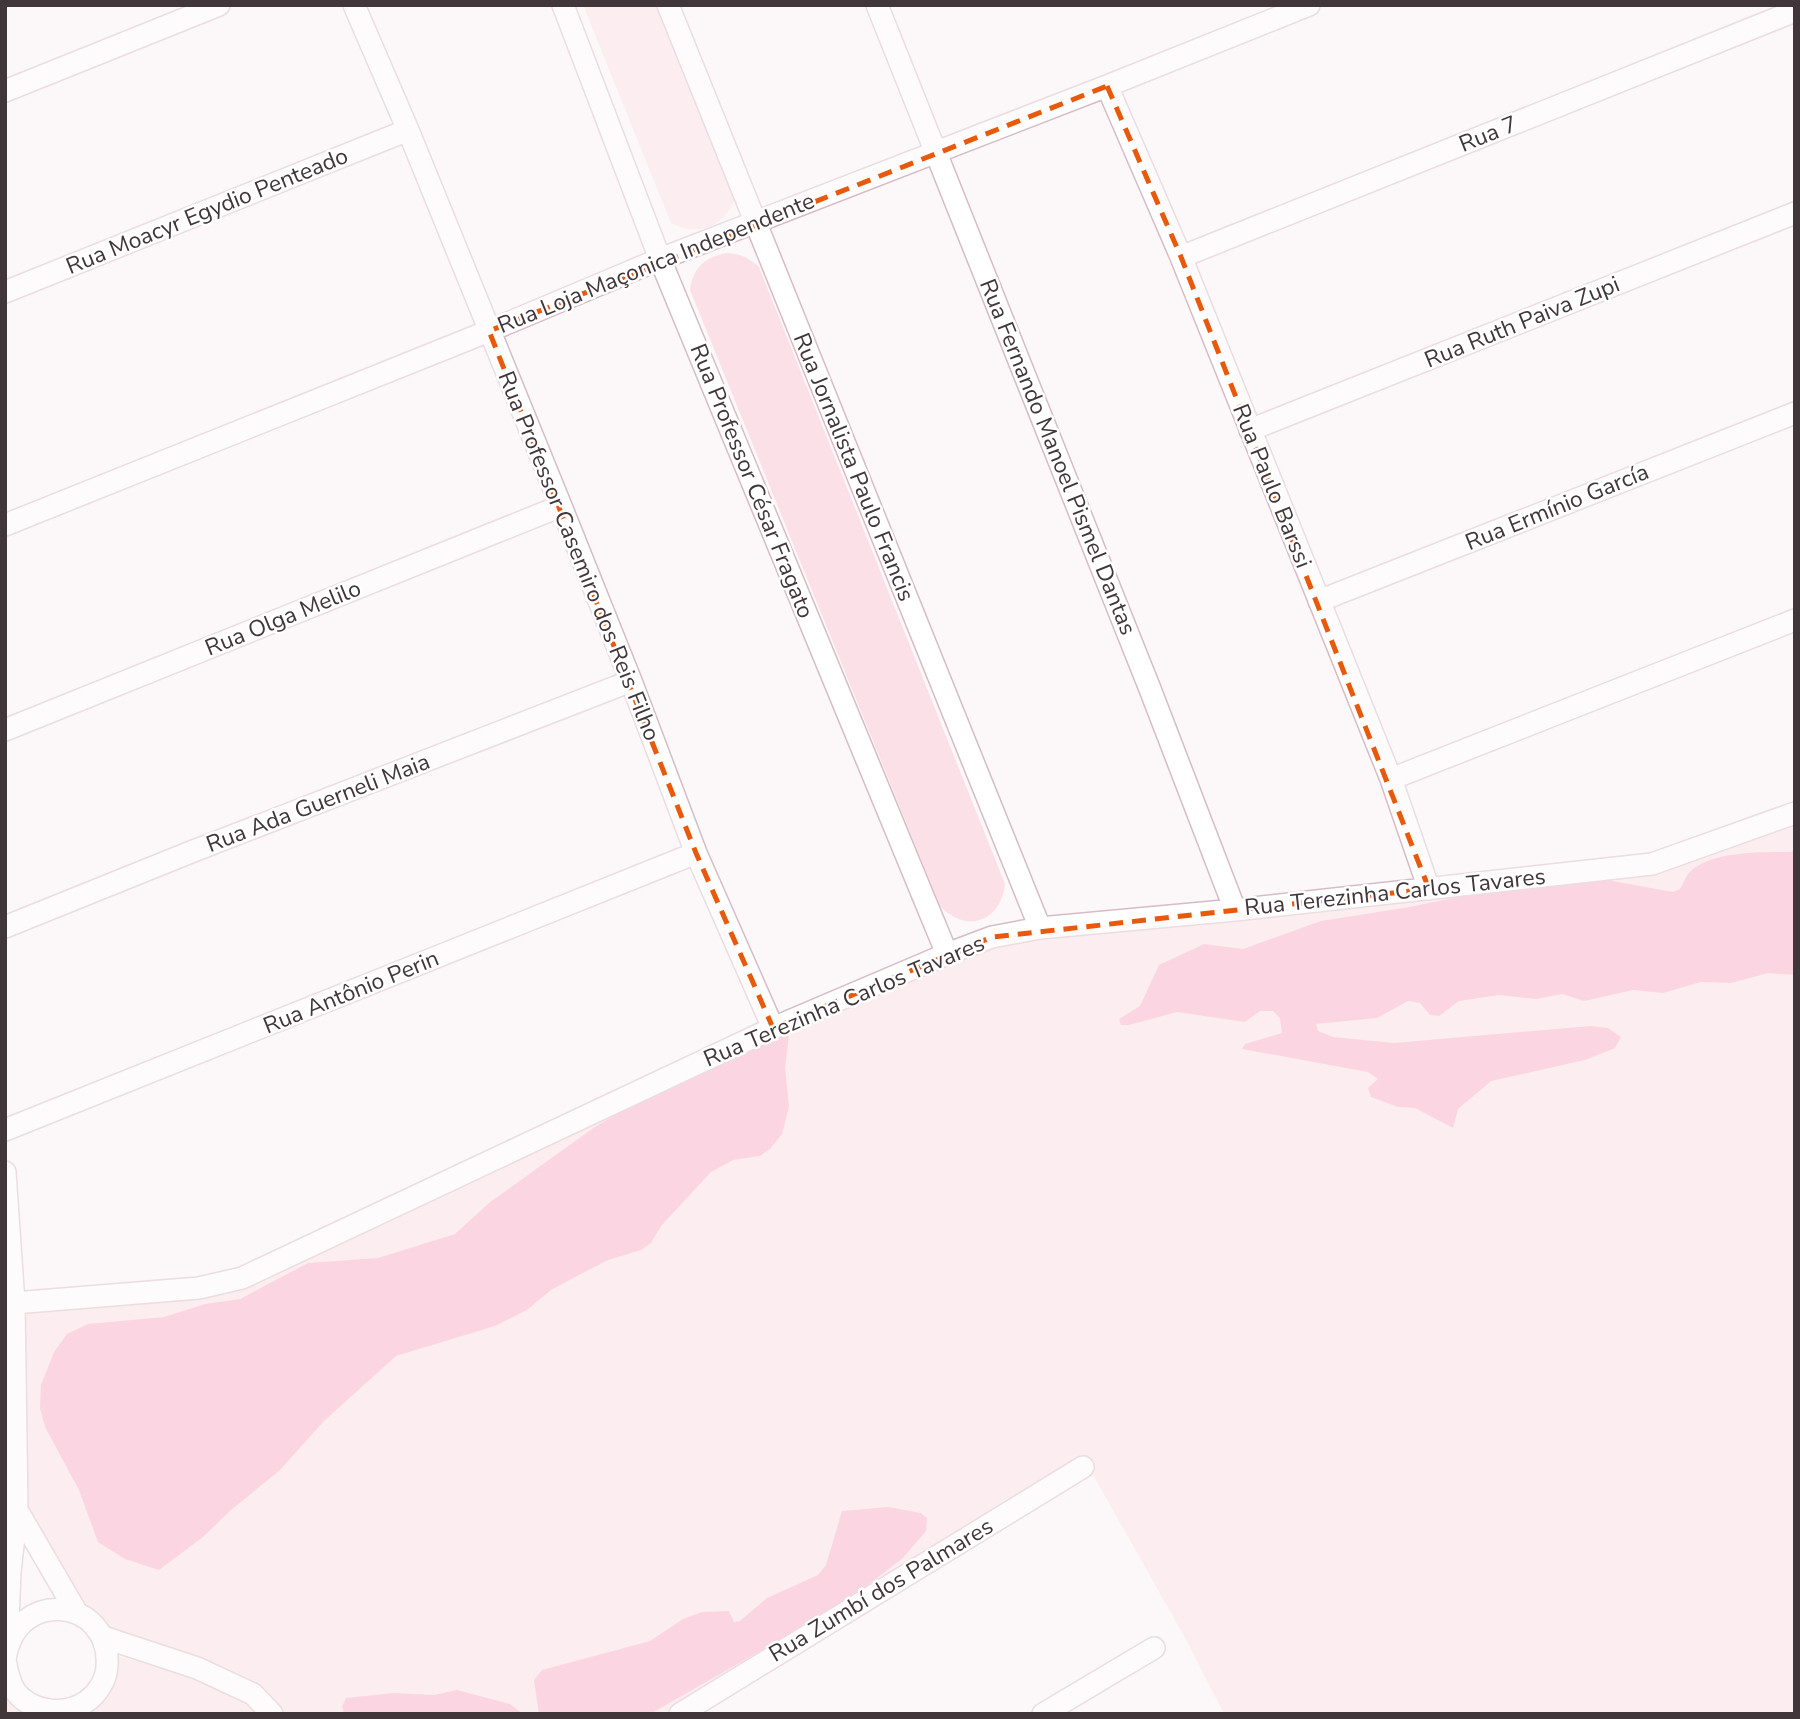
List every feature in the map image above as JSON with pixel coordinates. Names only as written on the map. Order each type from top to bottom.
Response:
[{"type":"street","points":[[5,91],[219,5]]},
{"type":"street","name":"Rua Professor Casemiro dos Reis Filho","points":[[354,5],[408,130],[561,506],[696,853],[773,1028]]},
{"type":"street","name":"Rua Professor César Fragato","points":[[563,5],[660,259],[947,954]]},
{"type":"street","name":"Rua Jornalista Paulo Francis","points":[[668,5],[1040,928]]},
{"type":"street","name":"Rua Fernando Manoel Pismel Dantas","points":[[877,5],[1236,910]]},
{"type":"street","name":"Rua Loja Maçonica Independente","points":[[5,525],[489,331],[660,259],[1309,5]]},
{"type":"street","name":"Rua 7","points":[[1181,257],[1795,10]]},
{"type":"street","name":"Rua Paulo Barssi","points":[[1107,86],[1181,257],[1391,779],[1429,889]]},
{"type":"street","name":"Rua Moacyr Egydio Penteado","points":[[5,292],[408,130]]},
{"type":"street","name":"Rua Ruth Paiva Zupi","points":[[1250,430],[1795,213]]},
{"type":"street","name":"Rua Ermínio García","points":[[1319,601],[1795,413]]},
{"type":"street","name":"Rua Olga Melilo","points":[[5,730],[561,506]]},
{"type":"street","points":[[1391,779],[1795,620]]},
{"type":"street","name":"Rua Ada Guerneli Maia","points":[[5,927],[631,681]]},
{"type":"street","name":"Rua Terezinha Carlos Tavares","points":[[14,1303],[199,1288],[242,1278],[773,1028],[992,937],[1040,928],[1236,910],[1652,864],[1795,813]]},
{"type":"street","name":"Rua Antônio Perin","points":[[5,1130],[696,853]]},
{"type":"street","points":[[5,1172],[14,1303],[18,1510],[7,1610],[6,1664],[15,1690],[27,1702],[42,1709],[59,1711],[76,1707],[90,1699],[101,1686],[107,1670],[108,1653],[103,1637],[96,1627],[77,1613],[60,1609],[42,1611],[26,1619],[14,1632],[6,1664]]},
{"type":"street","name":"Rua Zumbí dos Palmares","points":[[680,1714],[1083,1467]]},
{"type":"street","points":[[18,1510],[77,1613]]},
{"type":"street","points":[[103,1637],[208,1673],[253,1694],[272,1714]]},
{"type":"street","points":[[1044,1714],[1154,1648]]},
{"type":"highlighted area","points":[[1107,86],[1181,257],[1429,889],[992,937],[773,1028],[696,853],[489,331]]},
{"type":"shaded area","points":[[583,5],[656,5],[735,199],[717,223],[691,229],[671,223]]},
{"type":"shaded area","points":[[728,253],[745,257],[759,267],[1005,884],[997,907],[981,920],[961,920],[940,906],[690,290],[694,275],[702,264],[713,257]]},
{"type":"shaded area","points":[[1795,813],[1795,1714],[1224,1714],[1189,1645],[1083,1457],[672,1714],[5,1714],[5,1683],[27,1702],[83,1704],[108,1653],[246,1692],[103,1637],[17,1510],[14,1303],[199,1288],[992,937],[1652,864]]},
{"type":"shaded area","points":[[1795,850],[1795,975],[1768,973],[1731,983],[1701,982],[1663,993],[1633,990],[1584,1001],[1562,994],[1536,999],[1499,995],[1459,1001],[1439,1016],[1430,1015],[1420,1003],[1408,1001],[1377,1018],[1316,1024],[1318,1031],[1333,1037],[1394,1043],[1591,1026],[1608,1028],[1621,1037],[1615,1048],[1585,1060],[1491,1081],[1458,1109],[1453,1128],[1415,1108],[1398,1107],[1371,1097],[1368,1088],[1378,1079],[1368,1072],[1242,1049],[1245,1044],[1282,1033],[1280,1018],[1273,1011],[1260,1011],[1245,1022],[1177,1012],[1129,1025],[1121,1025],[1119,1019],[1140,1006],[1159,965],[1204,944],[1243,949],[1321,921],[1410,907],[1499,888],[1529,889],[1607,880],[1673,892],[1680,889],[1696,866],[1708,861],[1736,854]]},
{"type":"shaded area","points":[[776,1014],[785,1018],[789,1035],[785,1068],[789,1107],[782,1134],[770,1149],[760,1156],[733,1160],[711,1172],[661,1226],[651,1243],[641,1250],[608,1260],[577,1276],[551,1290],[527,1310],[495,1326],[396,1356],[324,1421],[279,1471],[203,1537],[159,1570],[125,1559],[98,1542],[79,1490],[45,1427],[40,1408],[41,1385],[54,1352],[67,1334],[88,1324],[164,1317],[205,1304],[240,1299],[308,1263],[378,1258],[455,1234],[489,1203],[592,1129],[757,1022]]},
{"type":"shaded area","points":[[888,1507],[921,1513],[927,1518],[926,1531],[903,1558],[843,1604],[650,1714],[539,1714],[534,1680],[542,1670],[650,1641],[683,1619],[702,1612],[729,1611],[734,1622],[740,1621],[767,1598],[818,1575],[826,1565],[842,1511]]},
{"type":"shaded area","points":[[457,1690],[510,1704],[523,1714],[344,1714],[342,1707],[346,1698],[394,1693],[434,1695]]}]
